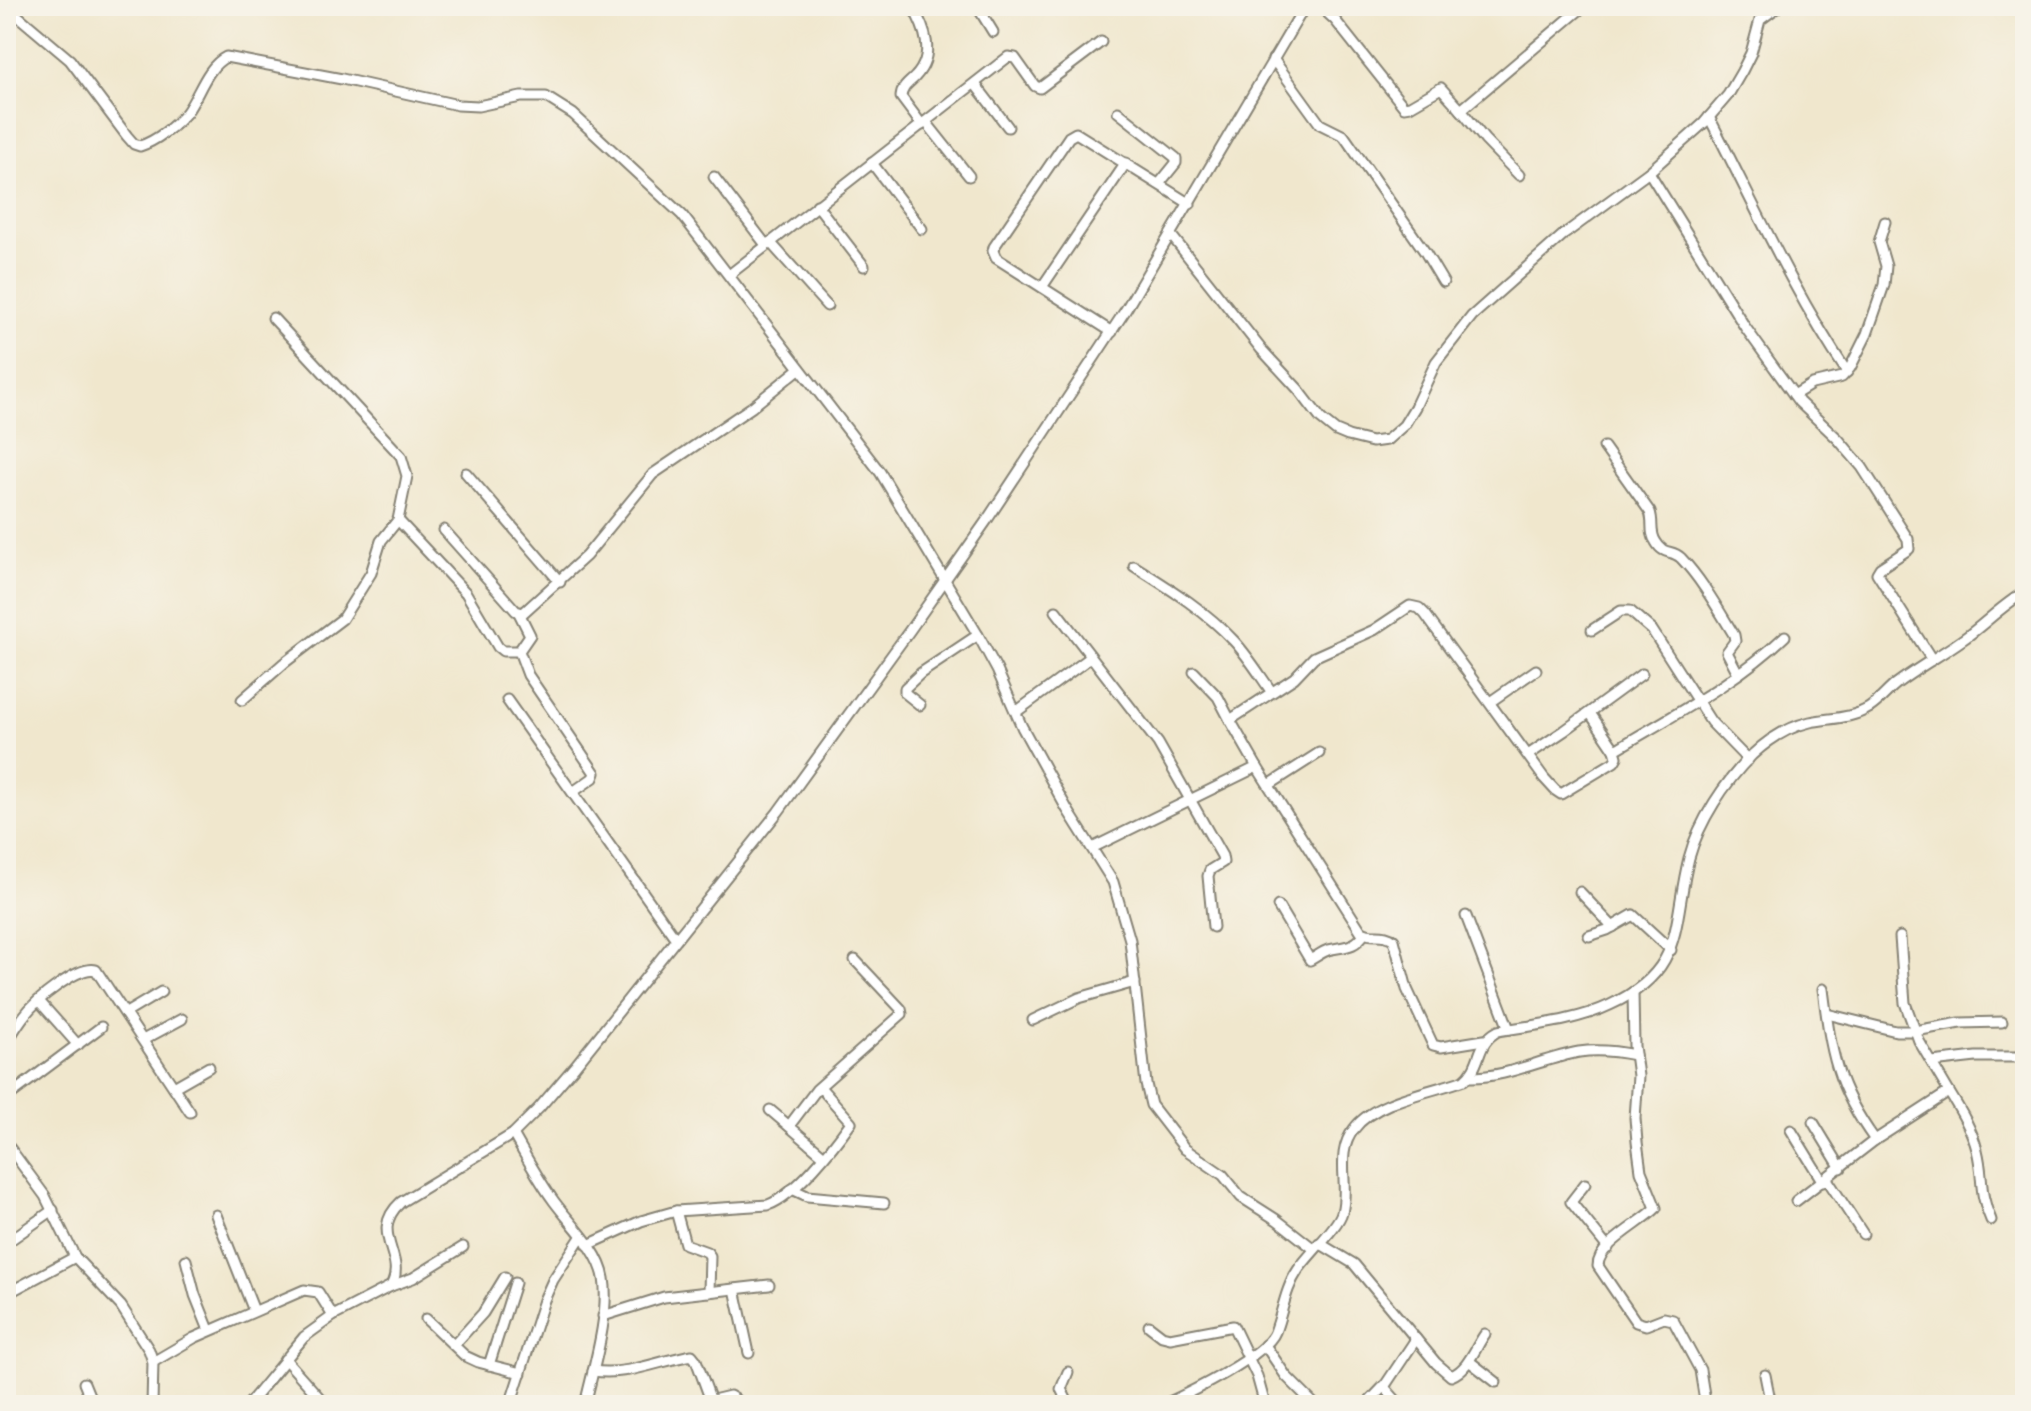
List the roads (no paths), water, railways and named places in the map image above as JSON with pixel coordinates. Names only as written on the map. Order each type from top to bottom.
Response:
[{"type":"street","points":[[6,6],[70,60],[127,136],[140,146],[185,114],[214,67],[226,57],[458,105],[478,106],[521,97],[546,97],[584,124],[682,215],[729,275],[880,472],[978,635],[1067,809],[1113,882],[1123,911],[1151,1105],[1185,1149],[1225,1179],[1241,1197],[1316,1246],[1354,1264],[1436,1363],[1451,1376],[1469,1361],[1485,1334]]},
{"type":"street","points":[[912,6],[926,30],[927,49],[922,67],[903,87],[901,97],[969,176]]},
{"type":"street","points":[[977,6],[993,32]]},
{"type":"street","points":[[391,1286],[395,1271],[386,1220],[391,1211],[513,1134],[539,1108],[778,812],[946,580],[1112,332],[1305,6]]},
{"type":"street","points":[[1320,6],[1335,20],[1404,107],[1441,88],[1519,175]]},
{"type":"street","points":[[1461,110],[1584,6]]},
{"type":"street","points":[[1171,235],[1321,419],[1348,436],[1372,442],[1387,440],[1404,425],[1436,362],[1472,316],[1563,235],[1649,172],[1709,117],[1742,71],[1751,53],[1760,20],[1779,6]]},
{"type":"street","points":[[729,275],[1010,56],[1040,88],[1101,42]]},
{"type":"street","points":[[1273,59],[1320,124],[1344,136],[1443,282]]},
{"type":"street","points":[[975,84],[1008,127]]},
{"type":"street","points":[[1118,112],[1176,158],[1176,163],[1159,184]]},
{"type":"street","points":[[1709,117],[1812,321],[1847,372]]},
{"type":"street","points":[[1112,332],[996,258],[994,247],[1073,134],[1079,133],[1190,204]]},
{"type":"street","points":[[872,163],[922,229]]},
{"type":"street","points":[[1042,287],[1126,163]]},
{"type":"street","points":[[1649,172],[1724,295],[1797,399],[1862,467],[1910,543],[1906,551],[1880,568],[1878,576],[1932,660]]},
{"type":"street","points":[[714,177],[768,244],[827,306]]},
{"type":"street","points":[[817,205],[864,266]]},
{"type":"street","points":[[1797,399],[1812,384],[1842,377],[1867,334],[1884,285],[1886,266],[1879,242],[1885,222]]},
{"type":"street","points":[[242,700],[342,619],[371,573],[381,541],[398,520],[407,476],[401,456],[273,318]]},
{"type":"street","points":[[519,613],[526,611],[586,556],[653,474],[752,407],[799,369]]},
{"type":"street","points":[[1604,447],[1650,512],[1653,520],[1651,530],[1659,547],[1680,558],[1706,590],[1734,635],[1735,641],[1727,652],[1738,673]]},
{"type":"street","points":[[466,473],[560,582]]},
{"type":"street","points":[[398,520],[466,593],[498,647],[503,651],[519,651]]},
{"type":"street","points":[[444,530],[519,613],[530,635],[519,651]]},
{"type":"street","points":[[1134,566],[1184,598],[1214,622],[1242,651],[1271,691]]},
{"type":"street","points":[[1364,934],[1385,935],[1394,940],[1407,989],[1433,1045],[1441,1047],[1484,1040],[1498,1031],[1593,1012],[1633,992],[1651,976],[1671,950],[1689,857],[1699,832],[1711,810],[1748,760],[1767,742],[1786,731],[1808,723],[1855,714],[1870,707],[1894,686],[2025,592]]},
{"type":"street","points":[[1230,720],[1294,678],[1314,657],[1374,630],[1406,608],[1414,606],[1425,614],[1549,784],[1561,794],[1614,762],[1617,757],[1590,713]]},
{"type":"street","points":[[1056,611],[1158,743],[1223,859],[1221,864],[1210,870],[1208,876],[1213,927]]},
{"type":"street","points":[[1592,630],[1621,611],[1630,611],[1652,630],[1711,722],[1748,760]]},
{"type":"street","points":[[920,705],[905,693],[905,688],[921,673],[978,635]]},
{"type":"street","points":[[1615,750],[1738,673],[1785,636]]},
{"type":"street","points":[[519,651],[528,675],[595,773],[593,778],[573,792]]},
{"type":"street","points":[[1016,712],[1091,657]]},
{"type":"street","points":[[1490,702],[1536,670]]},
{"type":"street","points":[[1194,672],[1218,697],[1257,767],[1364,934]]},
{"type":"street","points":[[1528,755],[1642,674]]},
{"type":"street","points":[[507,700],[676,939]]},
{"type":"street","points":[[1269,785],[1319,753]]},
{"type":"street","points":[[1092,848],[1257,767]]},
{"type":"street","points":[[1580,892],[1613,927]]},
{"type":"street","points":[[1278,906],[1310,960],[1328,950],[1347,948],[1364,934]]},
{"type":"street","points":[[1466,916],[1509,1029]]},
{"type":"street","points":[[1589,936],[1635,916],[1671,950]]},
{"type":"street","points":[[1900,937],[1904,998],[1915,1031],[1973,1138],[1980,1164],[1981,1196],[1991,1220]]},
{"type":"street","points":[[789,1126],[820,1087],[902,1014],[901,1009],[855,960]]},
{"type":"street","points":[[6,1043],[24,1015],[39,1001],[83,970],[96,970],[190,1112]]},
{"type":"street","points":[[1033,1020],[1071,1001],[1135,982]]},
{"type":"street","points":[[1823,989],[1838,1075],[1852,1107],[1875,1140]]},
{"type":"street","points":[[126,1013],[161,992]]},
{"type":"street","points":[[1633,992],[1638,1076],[1635,1118],[1641,1171],[1657,1205],[1655,1210],[1626,1230],[1599,1256],[1598,1266],[1618,1299],[1642,1325],[1664,1318],[1673,1320],[1700,1370],[1705,1401]]},
{"type":"street","points":[[39,1001],[78,1045]]},
{"type":"street","points":[[1827,1014],[1896,1031],[1960,1023],[2002,1022]]},
{"type":"street","points":[[143,1040],[182,1019]]},
{"type":"street","points":[[6,1098],[101,1027]]},
{"type":"street","points":[[1469,1077],[1477,1064],[1484,1040]]},
{"type":"street","points":[[1163,1405],[1221,1377],[1275,1334],[1286,1292],[1296,1272],[1338,1222],[1343,1211],[1342,1163],[1352,1130],[1360,1122],[1396,1101],[1469,1077],[1495,1075],[1581,1052],[1600,1050],[1635,1055]]},
{"type":"street","points":[[1932,1062],[1976,1057],[2025,1057]]},
{"type":"street","points":[[174,1087],[209,1067]]},
{"type":"street","points":[[510,1405],[553,1280],[584,1241],[676,1211],[768,1205],[792,1189],[851,1122],[820,1087]]},
{"type":"street","points":[[1796,1201],[1875,1140],[1949,1092]]},
{"type":"street","points":[[770,1110],[823,1155]]},
{"type":"street","points":[[1813,1122],[1841,1168]]},
{"type":"street","points":[[1791,1130],[1863,1234]]},
{"type":"street","points":[[513,1134],[551,1197],[602,1270],[605,1282],[603,1316],[585,1405]]},
{"type":"street","points":[[6,1143],[53,1210],[75,1257],[121,1306],[144,1341],[153,1362],[152,1405]]},
{"type":"street","points":[[1585,1184],[1571,1202],[1608,1248]]},
{"type":"street","points":[[792,1189],[807,1196],[884,1203]]},
{"type":"street","points":[[6,1243],[53,1210]]},
{"type":"street","points":[[676,1211],[685,1244],[710,1256],[709,1292]]},
{"type":"street","points":[[216,1215],[254,1311]]},
{"type":"street","points":[[262,1405],[251,1401],[304,1337],[333,1316],[413,1278],[463,1247]]},
{"type":"street","points":[[6,1294],[75,1257]]},
{"type":"street","points":[[186,1260],[209,1330]]},
{"type":"street","points":[[454,1345],[510,1280],[489,1365]]},
{"type":"street","points":[[603,1316],[664,1297],[769,1285]]},
{"type":"street","points":[[153,1362],[209,1330],[304,1290],[312,1289],[323,1299],[333,1316]]},
{"type":"street","points":[[735,1289],[749,1353]]},
{"type":"street","points":[[426,1319],[465,1356],[521,1373]]},
{"type":"street","points":[[1149,1326],[1170,1338],[1233,1326],[1265,1405]]},
{"type":"street","points":[[1366,1405],[1384,1387],[1416,1339]]},
{"type":"street","points":[[1265,1345],[1286,1376],[1315,1405]]},
{"type":"street","points":[[593,1371],[631,1371],[692,1355],[711,1401]]},
{"type":"street","points":[[285,1359],[326,1405]]},
{"type":"street","points":[[1469,1361],[1496,1382]]},
{"type":"street","points":[[1068,1372],[1061,1389],[1069,1405]]},
{"type":"street","points":[[1765,1375],[1771,1405]]},
{"type":"street","points":[[84,1383],[93,1405]]},
{"type":"street","points":[[1384,1387],[1400,1405]]},
{"type":"street","points":[[692,1405],[730,1396],[737,1405]]}]
